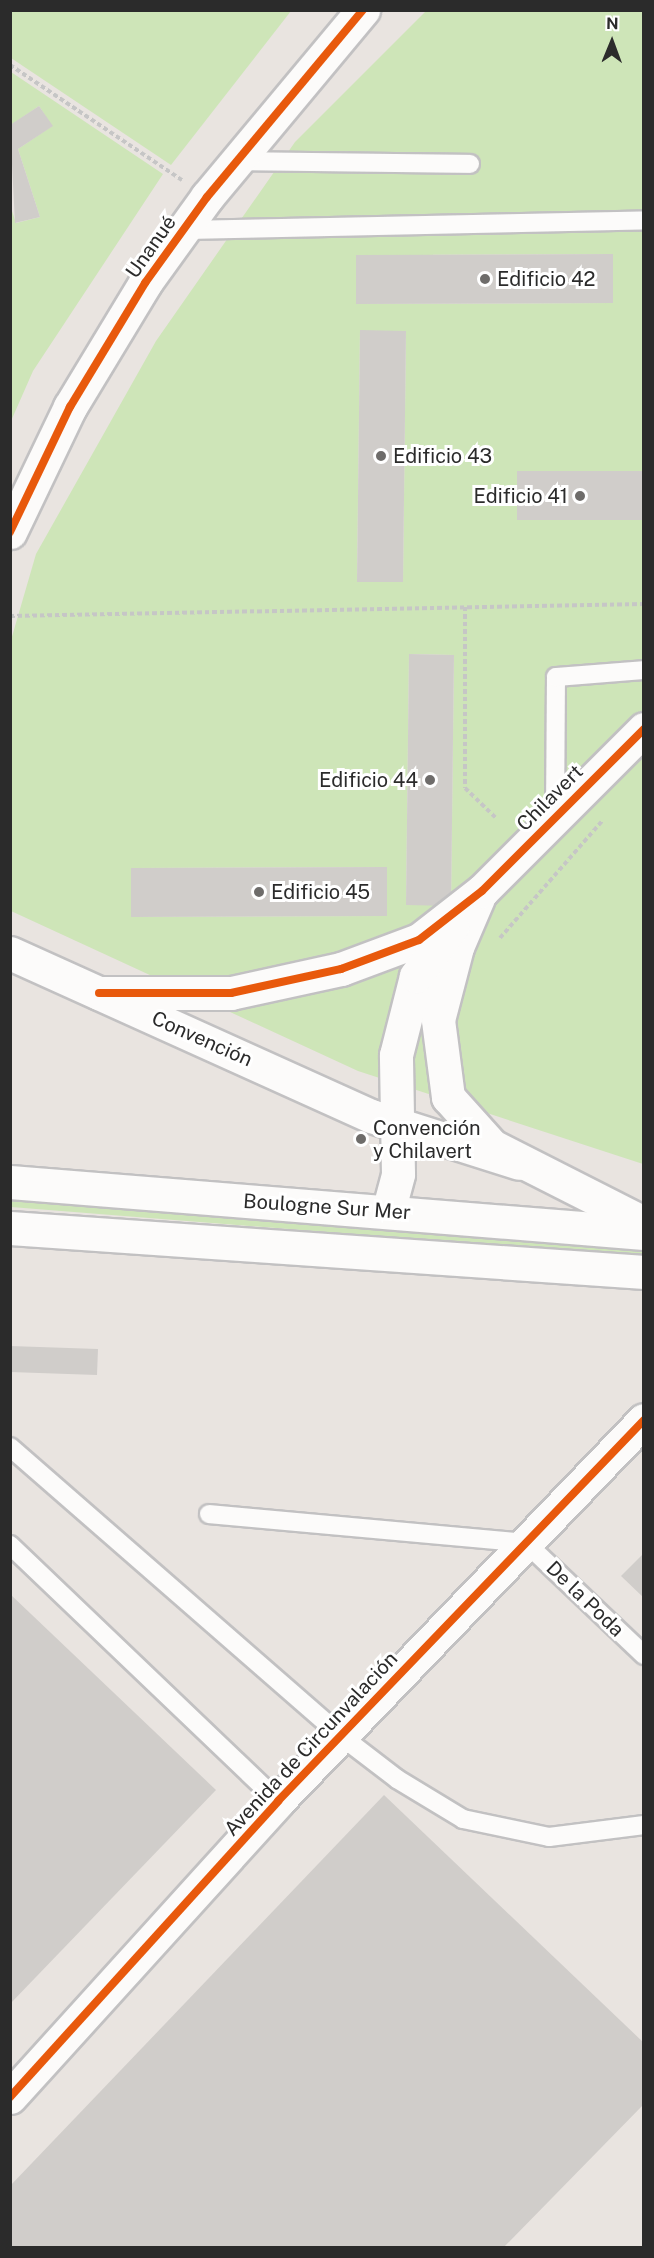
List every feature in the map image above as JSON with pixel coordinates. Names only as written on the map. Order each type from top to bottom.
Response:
[{"type":"street","name":"Unanué","points":[[10,532],[70,407],[183,230],[237,160],[363,10]]},
{"type":"street","name":"Chilavert","points":[[482,891],[644,729]]},
{"type":"street","points":[[99,993],[231,993],[341,969],[419,940],[482,891]]},
{"type":"street","points":[[388,1212],[397,1192],[394,1122],[396,1055],[416,976],[482,891]]},
{"type":"street","points":[[482,891],[443,989],[438,1020],[440,1067],[448,1097],[463,1118],[519,1163],[644,1223]]},
{"type":"street","name":"Convención","points":[[10,952],[394,1122],[519,1163]]},
{"type":"street","name":"Boulogne Sur Mer","points":[[10,1182],[644,1233]]},
{"type":"street","name":"Boulogne Sur Mer","points":[[10,1228],[644,1272]]},
{"type":"street","name":"Avenida de Circunvalación","points":[[10,2097],[278,1801],[644,1420]]},
{"type":"lane","points":[[237,160],[470,164]]},
{"type":"lane","points":[[183,230],[644,220]]},
{"type":"lane","points":[[555,817],[556,677],[644,670]]},
{"type":"lane","points":[[10,1447],[341,1736],[397,1779],[463,1819],[484,1826],[549,1837],[644,1825]]},
{"type":"lane","points":[[209,1514],[526,1543]]},
{"type":"lane","name":"De la Poda","points":[[526,1543],[644,1655]]},
{"type":"lane","points":[[10,1545],[278,1801]]},
{"type":"path","points":[[10,65],[207,197]]},
{"type":"path","points":[[10,616],[644,604]]},
{"type":"path","points":[[465,607],[465,788],[496,818]]},
{"type":"path","points":[[498,941],[508,922],[605,818]]},
{"type":"green space","points":[[10,11],[291,11],[171,165],[11,58]]},
{"type":"green space","points":[[426,11],[643,11],[643,471],[517,472],[518,520],[643,520],[643,1164],[358,1071],[11,911],[11,640],[36,554],[156,341],[295,142]],"holes":[[[612,254],[612,303],[356,304],[357,255]],[[360,331],[406,331],[403,581],[357,581]],[[409,654],[454,655],[451,905],[406,905]],[[387,867],[387,916],[131,917],[131,868]]]},
{"type":"green space","points":[[11,72],[163,174],[33,371],[11,421],[10,205],[16,223],[40,217],[18,149],[52,126],[39,106],[11,125]]},
{"type":"green space","points":[[10,1197],[643,1246],[643,1257],[11,1207]]},
{"type":"building","points":[[39,106],[53,126],[18,149],[40,217],[15,223],[10,125]]},
{"type":"building","name":"Edificio 42","points":[[613,254],[613,303],[356,304],[356,255]]},
{"type":"building","name":"Edificio 43","points":[[360,330],[406,331],[403,582],[357,582]]},
{"type":"building","name":"Edificio 41","points":[[517,471],[644,471],[644,520],[517,520]]},
{"type":"building","name":"Edificio 44","points":[[409,654],[454,655],[451,906],[406,905]]},
{"type":"building","name":"Edificio 45","points":[[387,867],[387,916],[131,917],[131,868]]},
{"type":"building","points":[[10,1346],[98,1349],[97,1375],[10,1372]]},
{"type":"building","points":[[644,1553],[644,1598],[621,1576]]},
{"type":"building","points":[[10,1594],[216,1790],[10,2004]]},
{"type":"building","points":[[384,1795],[644,2043],[644,2104],[503,2248],[10,2248],[10,2186]]},
{"type":"cycle path","points":[[10,532],[70,407],[145,283],[207,197],[363,10]]},
{"type":"cycle path","points":[[99,993],[231,993],[341,969],[419,940],[482,891],[644,729]]},
{"type":"cycle path","points":[[10,2097],[278,1801],[644,1420]]},
{"type":"place","name":"Edificio 42","points":[[485,279]]},
{"type":"place","name":"Edificio 43","points":[[381,456]]},
{"type":"place","name":"Edificio 41","points":[[580,496]]},
{"type":"place","name":"Edificio 44","points":[[430,780]]},
{"type":"place","name":"Edificio 45","points":[[259,892]]},
{"type":"place","name":"Convención y Chilavert","points":[[361,1139]]}]
